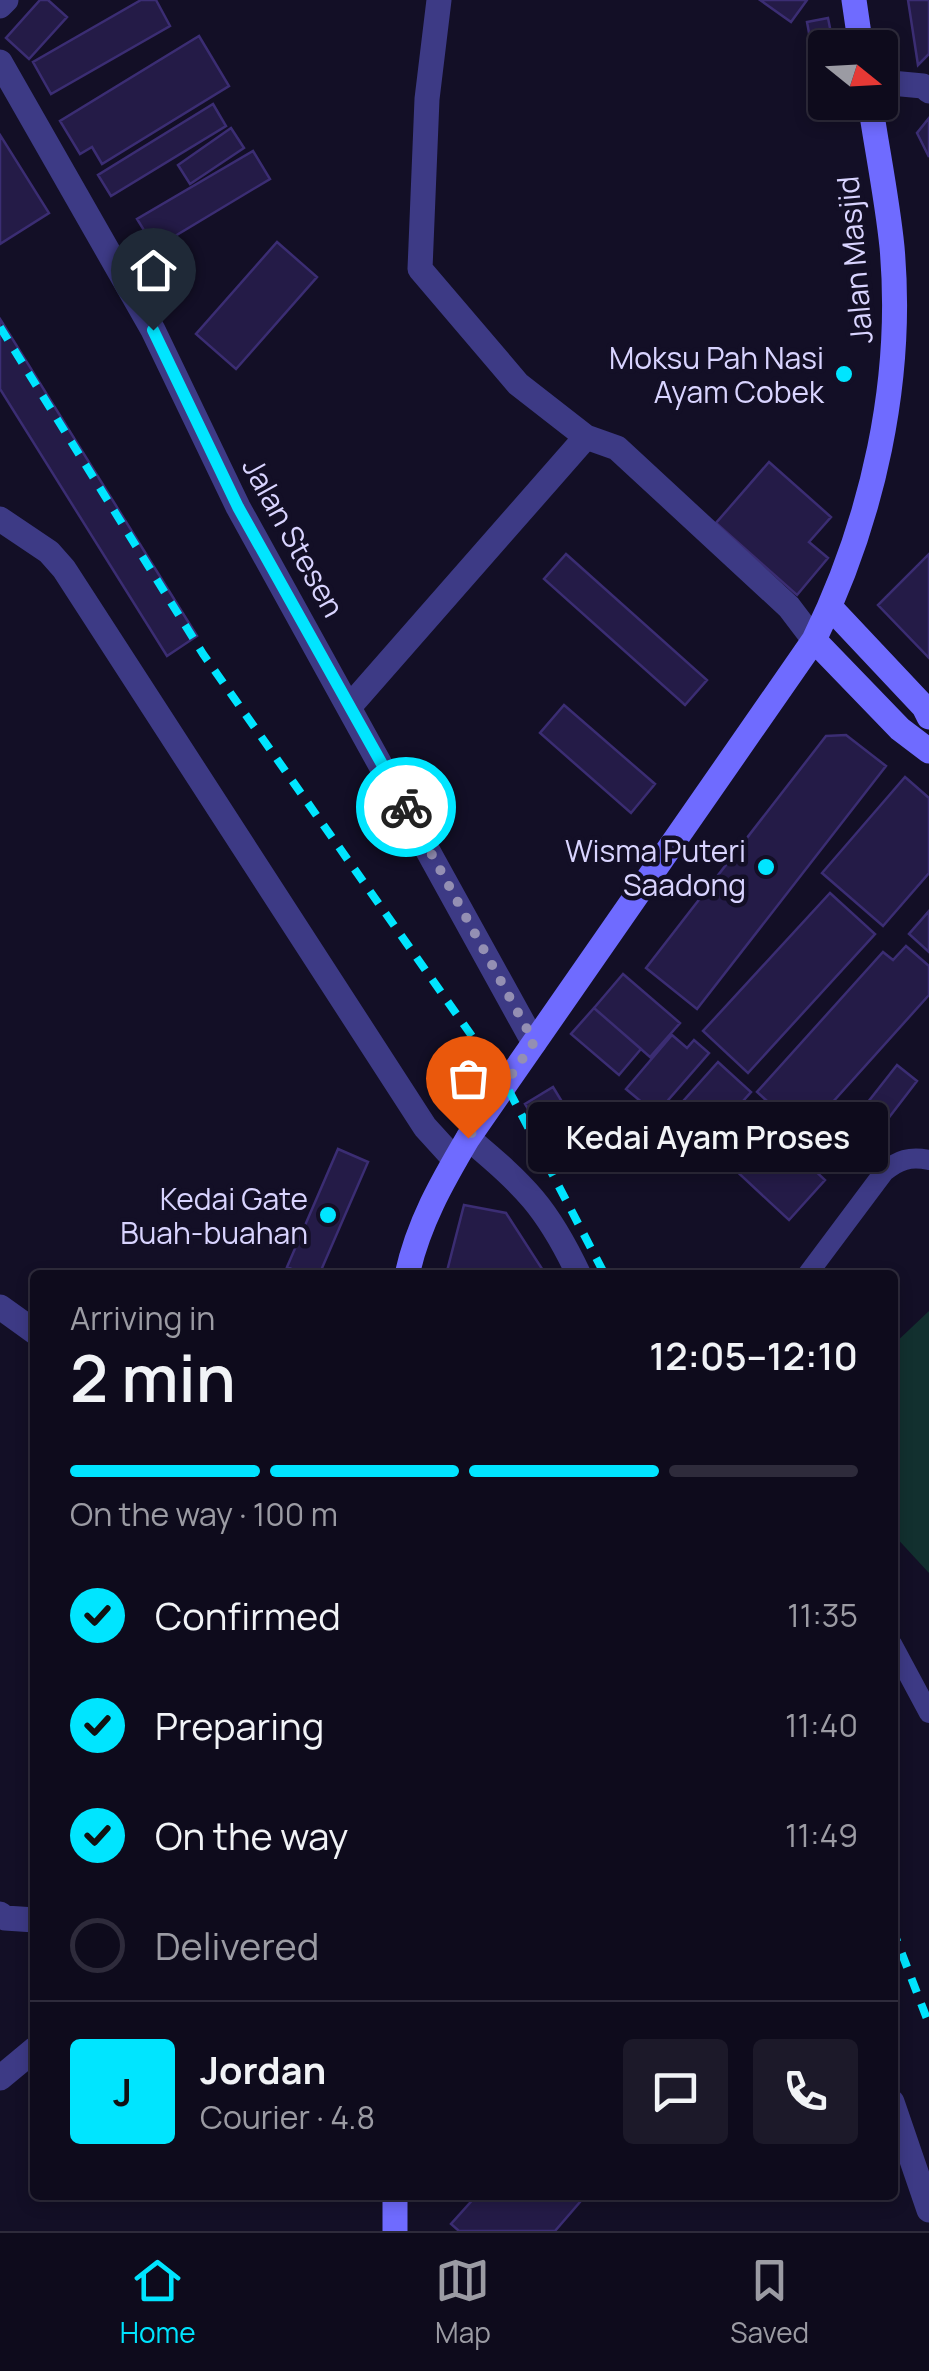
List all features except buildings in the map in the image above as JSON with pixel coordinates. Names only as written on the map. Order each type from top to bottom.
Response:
[{"type":"street","points":[[0,6],[6,0]]},
{"type":"street","points":[[439,0],[427,100],[420,269],[510,377],[586,436],[618,448],[789,606],[814,640],[900,729],[929,750]]},
{"type":"street","points":[[854,0],[858,30]]},
{"type":"street","name":"Jalan Stesen","points":[[0,62],[153,330],[238,507],[534,1042]]},
{"type":"street","points":[[898,84],[923,86],[929,91]]},
{"type":"street","name":"Jalan Masjid","points":[[408,1270],[414,1242],[438,1186],[461,1149],[814,640],[830,606],[858,532],[881,442],[894,356],[892,248],[873,120]]},
{"type":"street","points":[[350,706],[586,436]]},
{"type":"street","points":[[7,523],[48,552],[64,569],[425,1126],[523,1185],[545,1211],[576,1270]]},
{"type":"street","points":[[830,606],[929,717]]},
{"type":"street","points":[[0,1307],[30,1328]]},
{"type":"street","points":[[0,1914],[5,1918],[30,1920]]},
{"type":"street","points":[[0,2078],[30,2053]]},
{"type":"street","points":[[898,2120],[929,2210]]},
{"type":"street","points":[[395,2200],[396,2231]]},
{"type":"lane","points":[[811,1270],[884,1172],[897,1162],[929,1160]]},
{"type":"lane","points":[[898,1655],[929,1713]]},
{"type":"green space","points":[[929,1311],[929,1573],[898,1539],[898,1340]]},
{"type":"railway","points":[[0,327],[203,654],[505,1083],[602,1270]]},
{"type":"railway","points":[[898,1944],[929,2024]]},
{"type":"way so far","points":[[406,807],[534,1042],[468,1138]]},
{"type":"place","name":"Moksu Pah Nasi Ayam Cobek","points":[[844,374]]},
{"type":"place","name":"Wisma Puteri Saadong","points":[[766,867]]},
{"type":"place","name":"Kedai Ayam Proses","points":[[468,1138]]},
{"type":"place","name":"Kedai Gate Buah-buahan","points":[[328,1215]]},
{"type":"route","points":[[153,330],[238,507],[406,807]]}]
